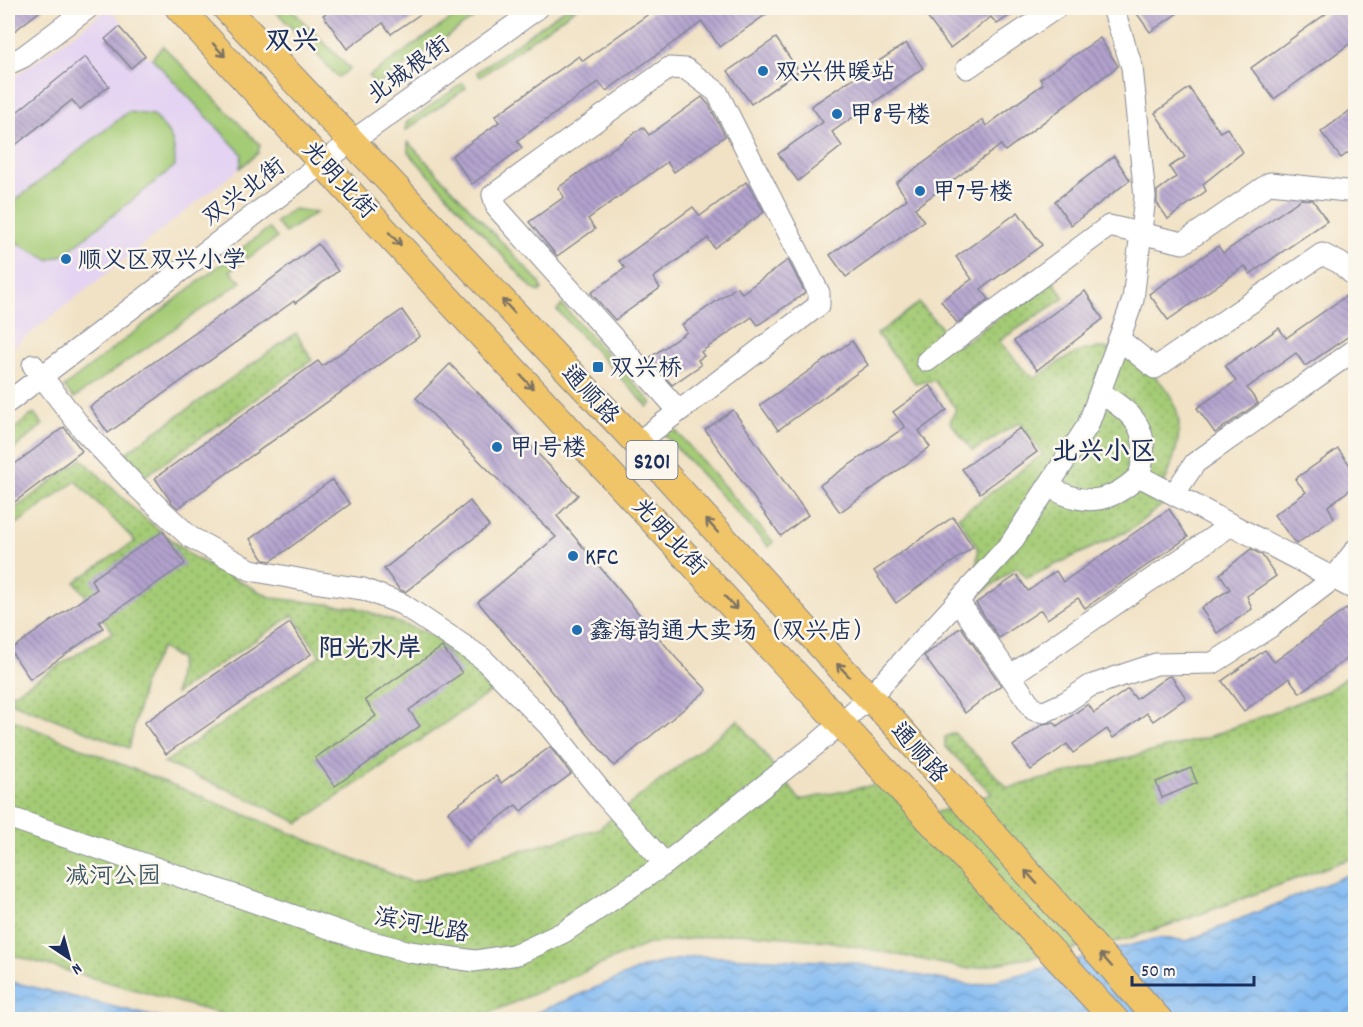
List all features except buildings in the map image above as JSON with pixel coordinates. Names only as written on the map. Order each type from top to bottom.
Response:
[{"type":"main road","name":"光明北街","points":[[179,8],[334,147],[841,722],[1115,1020]]},
{"type":"main road","name":"通顺路","points":[[226,8],[334,147],[637,443],[842,669],[870,696],[1160,1020]]},
{"type":"street","points":[[8,64],[23,57],[88,8]]},
{"type":"street","name":"北城根街","points":[[334,147],[519,8]]},
{"type":"street","name":"北城根街","points":[[334,147],[537,8]]},
{"type":"street","points":[[967,68],[1056,8]]},
{"type":"street","name":"滨河北路","points":[[8,817],[362,939],[410,952],[475,961],[518,954],[564,932],[665,864],[818,743],[870,696],[1011,543],[1088,425],[1133,300],[1145,197],[1132,67],[1113,8]]},
{"type":"street","points":[[637,443],[819,305],[819,293],[717,92],[686,69],[669,68],[493,195],[497,208],[679,411]]},
{"type":"street","name":"双兴北街","points":[[8,385],[37,370],[334,147]]},
{"type":"street","points":[[927,361],[1109,226],[1183,243],[1270,183],[1356,192]]},
{"type":"street","points":[[1119,339],[1155,368],[1322,254],[1340,263],[1356,276]]},
{"type":"street","points":[[1174,494],[1195,464],[1356,349]]},
{"type":"street","points":[[37,370],[84,431],[137,487],[190,537],[251,570],[363,589],[402,604],[482,658],[549,726],[604,795],[665,864]]},
{"type":"street","name":"双兴北街","points":[[8,402],[37,370]]},
{"type":"street","points":[[1048,486],[1067,496],[1096,500],[1124,490],[1139,476],[1144,459],[1142,432],[1133,418],[1119,404],[1101,393]]},
{"type":"street","points":[[1139,476],[1356,590]]},
{"type":"street","points":[[1010,676],[1231,525]]},
{"type":"street","points":[[958,601],[1034,710],[1044,712],[1066,702],[1090,686],[1156,664],[1213,663],[1270,627],[1334,578],[1356,549]]},
{"type":"shaded area","name":"顺义区双兴小学","points":[[109,8],[123,24],[105,39],[131,67],[145,56],[152,58],[242,154],[240,168],[8,351],[8,82]]},
{"type":"green space","points":[[273,8],[290,8],[350,69],[338,77]]},
{"type":"green space","points":[[467,8],[488,8],[376,86],[369,76]]},
{"type":"green space","points":[[566,8],[576,8],[480,77],[477,72]]},
{"type":"green space","points":[[163,46],[260,145],[258,153],[240,168],[242,154],[152,58]]},
{"type":"green space","points":[[463,83],[466,88],[406,130],[406,123]]},
{"type":"green space","points":[[128,112],[153,115],[171,138],[175,166],[63,255],[49,260],[17,243],[8,225],[11,204]]},
{"type":"green space","points":[[408,142],[540,283],[542,289],[539,292],[533,289],[408,152]]},
{"type":"green space","points":[[293,209],[317,212],[285,233],[276,222]]},
{"type":"green space","points":[[269,228],[277,238],[247,259],[240,250]]},
{"type":"green space","points":[[234,254],[241,263],[230,271],[241,282],[74,398],[64,387]]},
{"type":"green space","points":[[1053,280],[1064,298],[999,341],[1025,371],[1035,378],[1072,355],[1097,348],[1114,350],[1124,355],[1156,378],[1168,392],[1176,407],[1179,422],[1175,455],[1160,492],[1170,499],[1130,530],[1027,578],[1017,567],[975,598],[978,549],[958,517],[1043,454],[1020,422],[973,451],[950,422],[956,409],[934,380],[916,384],[877,334],[919,303],[958,346]]},
{"type":"green space","points":[[562,305],[652,403],[648,407],[557,310]]},
{"type":"green space","points":[[296,333],[312,360],[142,478],[124,454]]},
{"type":"green space","points":[[34,413],[43,425],[8,454],[8,434]]},
{"type":"green space","points":[[669,423],[773,542],[769,547],[660,430]]},
{"type":"green space","points":[[82,459],[138,513],[193,557],[272,598],[355,607],[435,636],[496,688],[299,823],[241,795],[164,763],[320,656],[293,615],[175,694],[180,659],[161,648],[145,679],[129,748],[8,701],[8,697],[113,632],[75,582],[135,541],[76,481],[8,530],[8,514]]},
{"type":"green space","name":"减河公园","points":[[1355,671],[1355,857],[1124,940],[969,969],[828,941],[739,933],[648,944],[476,1019],[238,1019],[8,954],[8,718],[411,882],[598,829],[738,720],[800,800],[883,783],[917,819],[992,794],[945,746],[945,737],[954,733],[1008,788],[1209,737],[1327,691]]},
{"type":"water","points":[[1355,872],[1355,1019],[519,1020],[647,966],[695,956],[847,962],[975,986],[1159,938],[1187,941]]},
{"type":"water","points":[[8,981],[143,1014],[164,1019],[8,1019]]},
{"type":"place","name":"双兴供暖站","points":[[763,71]]},
{"type":"place","name":"甲8号楼","points":[[837,114]]},
{"type":"place","name":"甲7号楼","points":[[920,191]]},
{"type":"place","name":"顺义区双兴小学","points":[[66,259]]},
{"type":"place","name":"双兴桥","points":[[598,367]]},
{"type":"place","name":"甲1号楼","points":[[497,447]]},
{"type":"place","name":"KFC","points":[[573,556]]},
{"type":"place","name":"鑫海韵通大卖场（双兴店）","points":[[577,630]]},
{"type":"district","name":"双兴","points":[[292,40]]},
{"type":"district","name":"北兴小区","points":[[1104,450]]},
{"type":"district","name":"阳光水岸","points":[[370,647]]}]
